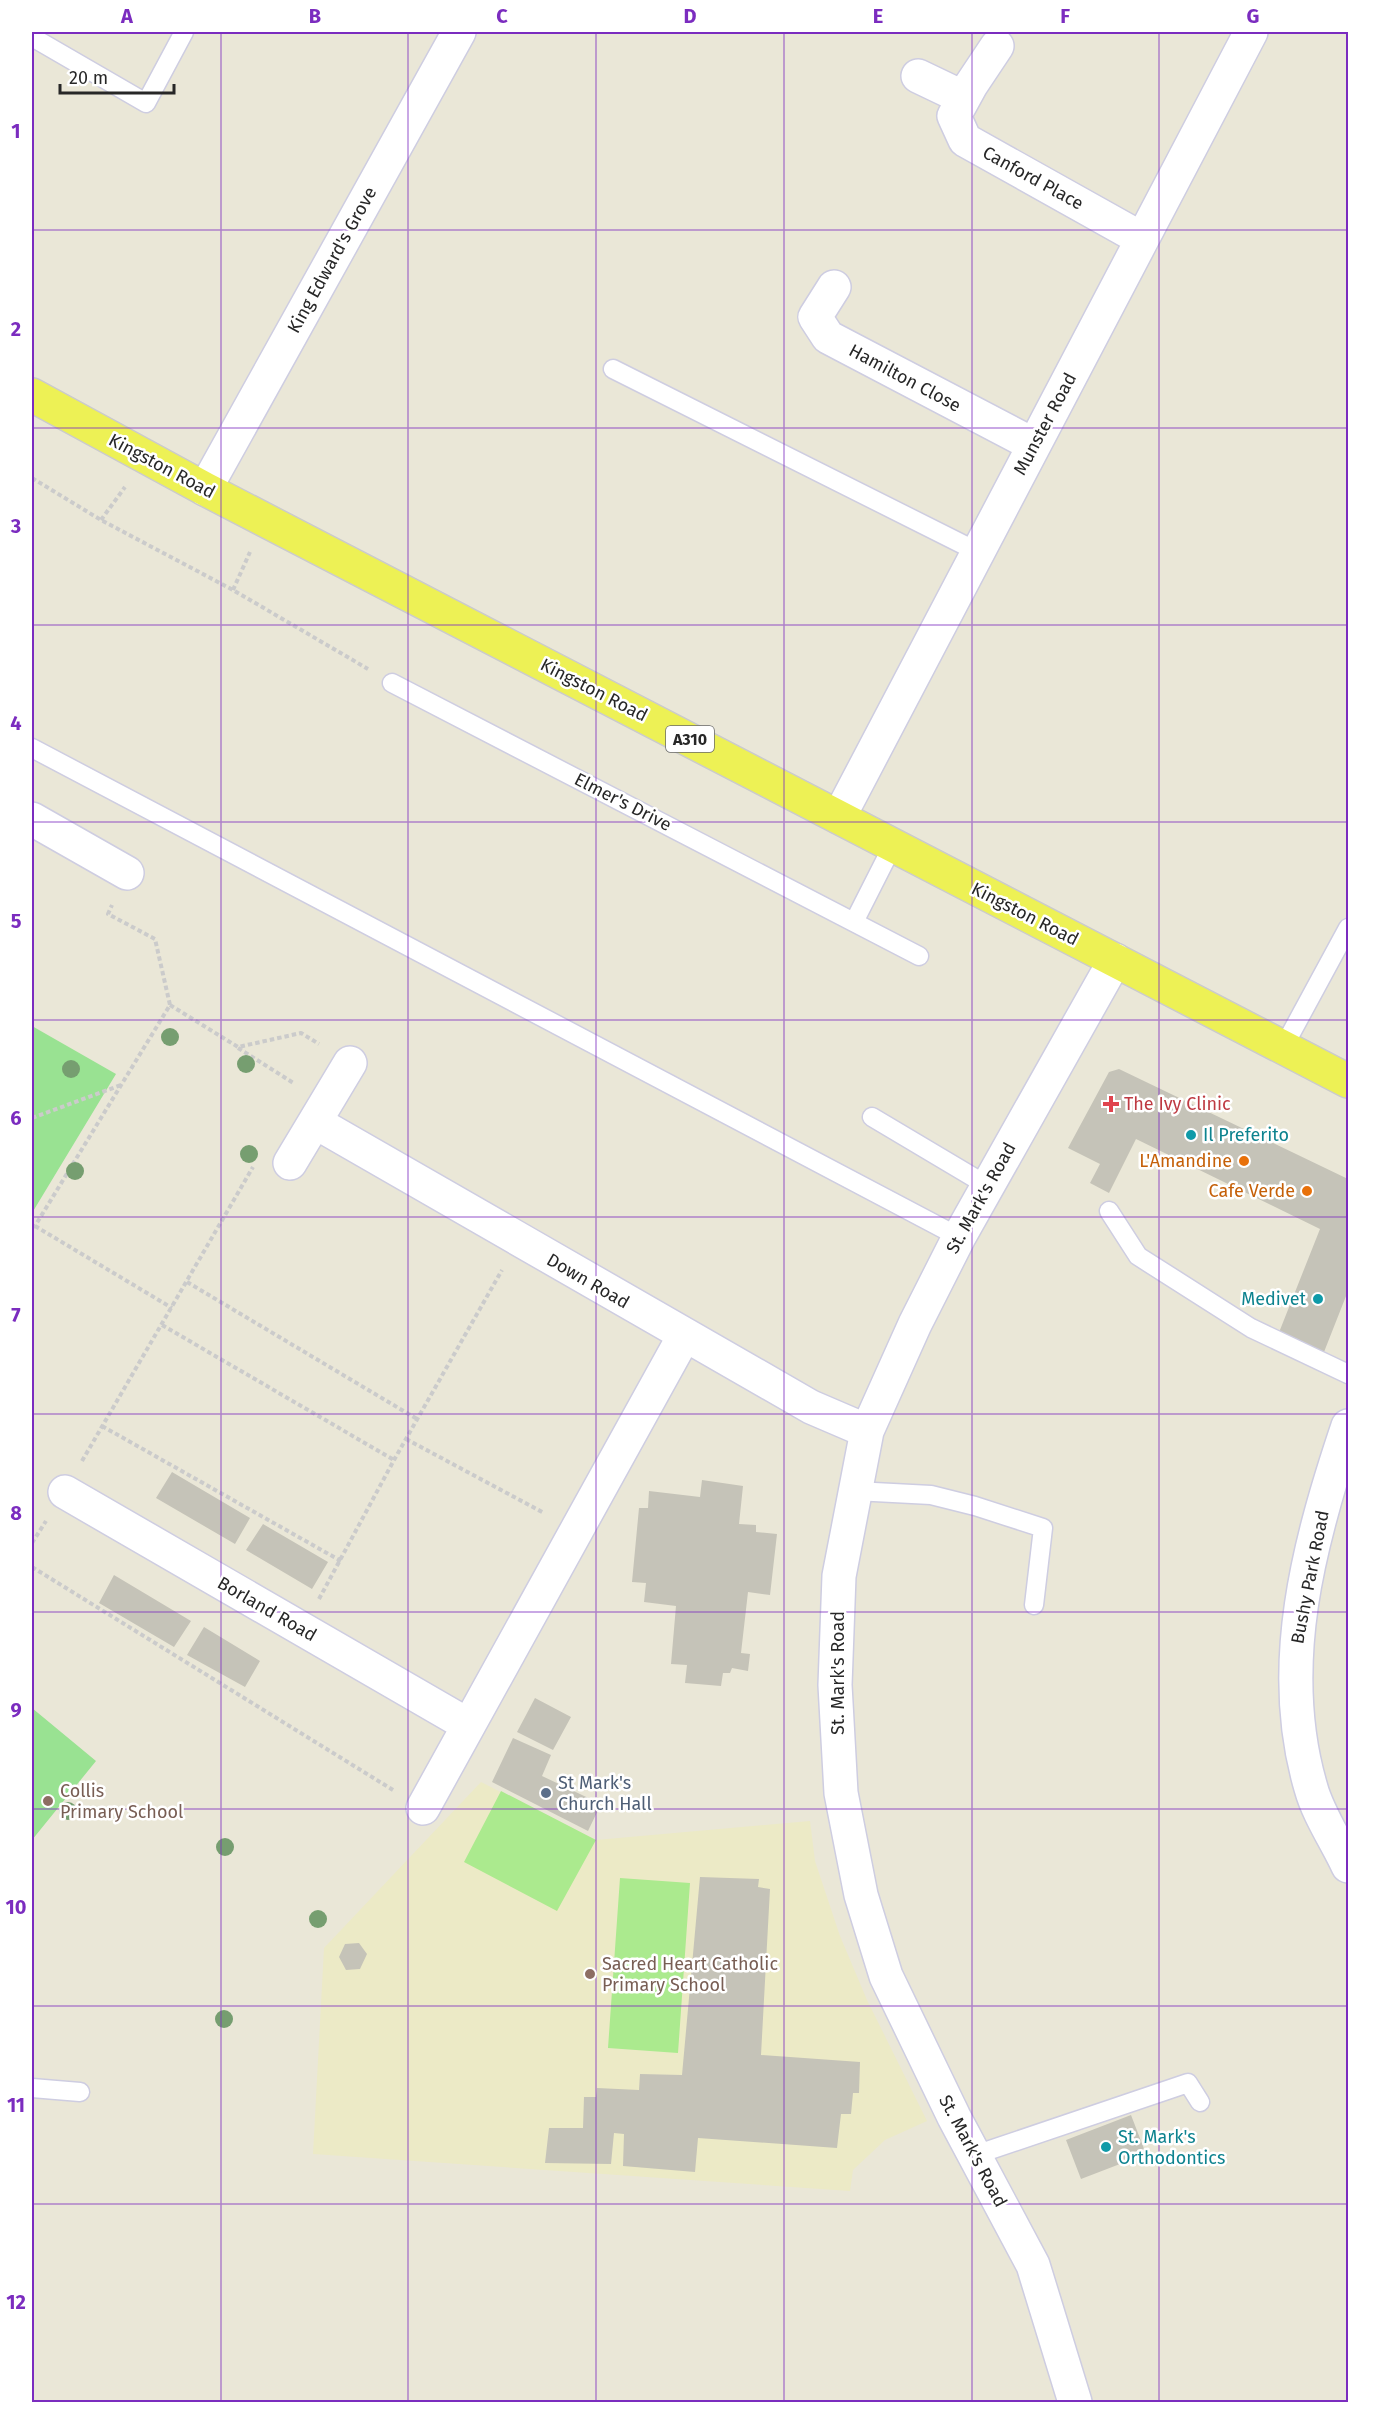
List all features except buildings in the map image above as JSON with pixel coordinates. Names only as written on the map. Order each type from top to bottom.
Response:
[{"type":"main road","name":"Kingston Road","points":[[32,395],[205,489],[1348,1081]]},
{"type":"street","name":"King Edward's Grove","points":[[205,489],[459,32]]},
{"type":"street","name":"Munster Road","points":[[839,817],[1251,32]]},
{"type":"street","name":"Canford Place","points":[[997,46],[954,116],[965,140],[1142,239]]},
{"type":"street","points":[[918,76],[964,98]]},
{"type":"street","name":"Hamilton Close","points":[[834,288],[815,317],[828,337],[1034,445]]},
{"type":"street","points":[[32,819],[126,873]]},
{"type":"street","name":"St. Mark's Road","points":[[1075,2403],[1033,2265],[886,1977],[861,1895],[842,1793],[835,1685],[839,1576],[867,1431],[915,1324],[959,1237],[1115,960]]},
{"type":"street","points":[[290,1163],[350,1063]]},
{"type":"street","name":"Down Road","points":[[315,1122],[684,1336],[811,1407],[867,1431]]},
{"type":"street","points":[[423,1808],[684,1336]]},
{"type":"street","name":"Bushy Park Road","points":[[1348,1426],[1321,1513],[1307,1571],[1295,1648],[1296,1723],[1311,1790],[1348,1866]]},
{"type":"street","name":"Borland Road","points":[[65,1492],[468,1725]]},
{"type":"lane","points":[[32,38],[146,104],[184,32]]},
{"type":"lane","points":[[613,369],[978,552]]},
{"type":"lane","name":"Elmer's Drive","points":[[392,683],[919,956]]},
{"type":"lane","points":[[32,748],[959,1237]]},
{"type":"lane","points":[[854,922],[893,845]]},
{"type":"lane","points":[[1284,1048],[1348,928]]},
{"type":"lane","points":[[872,1117],[988,1186]]},
{"type":"lane","points":[[1109,1211],[1138,1256],[1251,1328],[1348,1374]]},
{"type":"lane","points":[[855,1491],[931,1495],[975,1506],[1043,1528],[1034,1605]]},
{"type":"lane","points":[[975,2155],[1188,2083],[1200,2102]]},
{"type":"lane","points":[[32,2088],[80,2092]]},
{"type":"path","points":[[32,478],[101,520],[233,590],[392,683]]},
{"type":"path","points":[[126,873],[108,914],[155,939],[170,1005],[33,1226],[172,1308]]},
{"type":"path","points":[[170,1005],[297,1086]]},
{"type":"path","points":[[238,1047],[300,1033],[350,1063]]},
{"type":"path","points":[[32,1118],[122,1084]]},
{"type":"path","points":[[32,1543],[65,1492],[263,1148],[290,1163]]},
{"type":"path","points":[[301,1629],[341,1561],[394,1460],[518,1240]]},
{"type":"path","points":[[187,1282],[417,1419]]},
{"type":"path","points":[[162,1325],[394,1460]]},
{"type":"path","points":[[102,1426],[341,1561]]},
{"type":"path","points":[[406,1439],[577,1530]]},
{"type":"path","points":[[32,1567],[423,1808]]},
{"type":"shaded area","name":"Sacred Heart Catholic Primary School","points":[[481,1782],[596,1840],[810,1821],[815,1861],[840,1936],[867,2000],[927,2121],[885,2140],[853,2170],[850,2191],[313,2154],[324,1948]]},
{"type":"green space","points":[[32,1026],[116,1074],[32,1213]]},
{"type":"green space","name":"Collis Primary School","points":[[32,1708],[96,1761],[32,1840]]},
{"type":"green space","points":[[501,1791],[596,1840],[557,1911],[464,1862]]},
{"type":"green space","points":[[620,1878],[690,1883],[678,2053],[608,2048]]},
{"type":"place","name":"The Ivy Clinic","points":[[1111,1104]]},
{"type":"place","name":"Il Preferito","points":[[1191,1135]]},
{"type":"place","name":"L'Amandine","points":[[1244,1161]]},
{"type":"place","name":"Cafe Verde","points":[[1307,1191]]},
{"type":"place","name":"Medivet","points":[[1318,1299]]},
{"type":"place","name":"St Mark's Church Hall","points":[[546,1793]]},
{"type":"place","name":"Collis Primary School","points":[[48,1801]]},
{"type":"place","name":"Sacred Heart Catholic Primary School","points":[[590,1974]]},
{"type":"place","name":"St. Mark's Orthodontics","points":[[1106,2147]]}]
